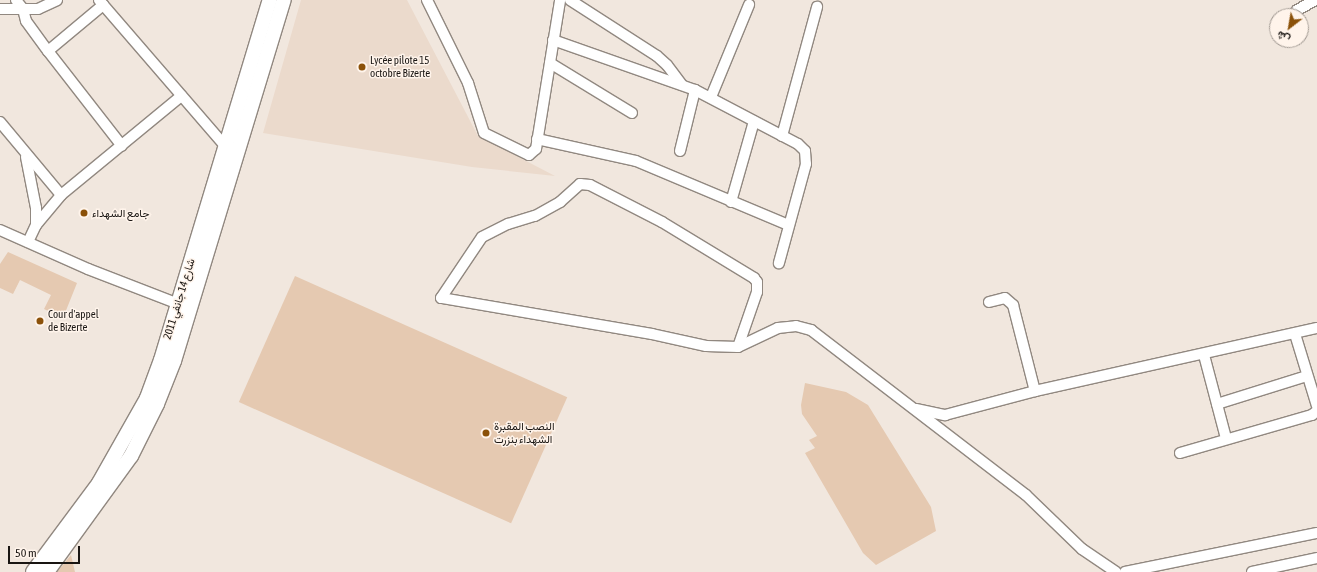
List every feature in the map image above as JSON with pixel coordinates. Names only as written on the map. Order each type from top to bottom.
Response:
[{"type":"main road","name":"شارع 14 جانفي 2011","points":[[47,572],[131,456],[157,404],[226,147],[270,0]]},
{"type":"main road","name":"شارع 14 جانفي 2011","points":[[33,572],[99,483],[147,398],[183,305],[284,0]]},
{"type":"street","points":[[16,0],[23,9],[26,21],[122,146]]},
{"type":"street","points":[[0,9],[38,9],[57,0]]},
{"type":"street","points":[[427,0],[468,83],[484,133],[529,155],[536,150],[560,0]]},
{"type":"street","points":[[570,0],[657,56],[667,65],[682,85]]},
{"type":"street","points":[[1301,8],[1316,0]]},
{"type":"street","points":[[48,51],[101,2],[226,147]]},
{"type":"street","points":[[711,97],[749,5]]},
{"type":"street","points":[[782,136],[817,7]]},
{"type":"street","points":[[553,40],[695,90],[711,97],[798,144],[807,157],[779,263]]},
{"type":"street","points":[[550,62],[632,113]]},
{"type":"street","points":[[680,151],[695,90]]},
{"type":"street","points":[[28,242],[36,225],[61,195],[181,96]]},
{"type":"street","points":[[731,202],[754,121]]},
{"type":"street","points":[[0,122],[24,153],[61,195]]},
{"type":"street","points":[[537,139],[636,161],[788,225]]},
{"type":"street","points":[[24,153],[31,177],[36,225]]},
{"type":"street","points":[[738,347],[757,292],[757,282],[754,278],[662,222],[586,184],[577,185],[560,202],[535,216],[508,224],[482,237],[441,298],[652,334],[706,346],[738,347],[778,328],[796,326],[811,330],[1026,495],[1082,549],[1116,572]]},
{"type":"street","points":[[0,230],[183,305]]},
{"type":"street","points":[[989,302],[1005,298],[1013,305],[1035,391]]},
{"type":"street","points":[[913,408],[945,414],[1035,391],[1204,355],[1317,328]]},
{"type":"street","points":[[1295,334],[1317,406]]},
{"type":"street","points":[[1204,355],[1226,438]]},
{"type":"street","points":[[1217,404],[1307,376]]},
{"type":"street","points":[[1180,453],[1226,438],[1312,415],[1317,411]]},
{"type":"street","points":[[1125,572],[1317,533]]},
{"type":"street","points":[[1252,572],[1317,558]]},
{"type":"shaded area","name":"Lycée pilote 15 octobre Bizerte","points":[[301,0],[407,0],[478,136],[555,176],[472,167],[263,133]]},
{"type":"shaded area","points":[[8,252],[77,283],[63,318],[44,309],[51,295],[20,280],[13,294],[0,288],[0,264]]},
{"type":"shaded area","points":[[295,276],[567,397],[511,523],[239,402]]},
{"type":"shaded area","points":[[805,383],[846,392],[868,405],[931,507],[936,531],[876,565],[863,553],[805,453],[815,448],[809,440],[817,436],[802,414],[801,405]]},
{"type":"shaded area","points":[[71,555],[75,572],[57,572]]},
{"type":"place","name":"Lycée pilote 15 octobre Bizerte","points":[[362,67]]},
{"type":"place","name":"جامع الشهداء","points":[[84,213]]},
{"type":"place","name":"Cour d'appel de Bizerte","points":[[40,321]]},
{"type":"place","name":"النصب المقبرة الشهداء بنزرت","points":[[486,433]]}]
